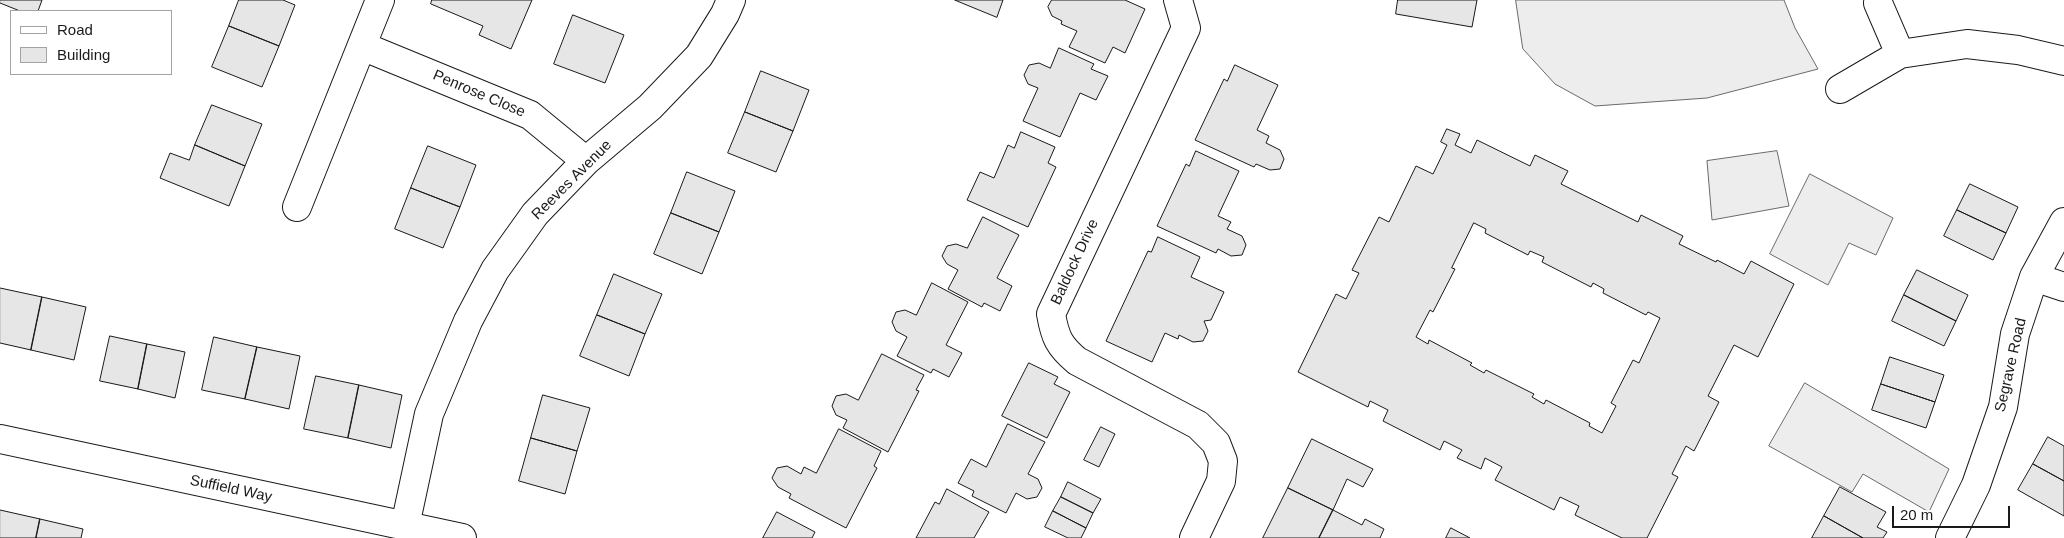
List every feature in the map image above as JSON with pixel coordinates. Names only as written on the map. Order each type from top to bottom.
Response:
[{"type":"street","points":[[297,207],[380,0]]},
{"type":"street","name":"Reeves Avenue","points":[[405,526],[430,414],[468,322],[496,270],[535,214],[586,161],[650,107],[699,56],[725,14],[731,0]]},
{"type":"street","name":"Baldock Drive","points":[[1178,0],[1186,28],[1051,314],[1054,332],[1064,350],[1077,361],[1198,425],[1216,443],[1223,461],[1221,481],[1194,538]]},
{"type":"street","points":[[1878,3],[1900,54]]},
{"type":"street","points":[[1840,89],[1900,54],[1967,44],[2018,50],[2064,61]]},
{"type":"street","name":"Penrose Close","points":[[362,46],[530,115],[586,161]]},
{"type":"street","name":"Segrave Road","points":[[1950,538],[1976,485],[2003,407],[2015,334],[2034,277],[2064,222]]},
{"type":"street","points":[[2034,277],[2064,287]]},
{"type":"street","name":"Suffield Way","points":[[0,439],[462,538]]},
{"type":"shaded area","points":[[1516,0],[1784,0],[1795,28],[1818,69],[1707,98],[1595,106],[1555,84],[1523,49]]},
{"type":"shaded area","points":[[1777,151],[1789,206],[1712,220],[1707,161]]},
{"type":"shaded area","points":[[1810,174],[1893,218],[1876,255],[1849,243],[1828,285],[1770,254]]},
{"type":"shaded area","points":[[1805,383],[1949,469],[1929,512],[1863,474],[1852,492],[1769,446]]},
{"type":"building","points":[[0,0],[42,0],[38,10],[18,10],[0,3]]},
{"type":"building","points":[[239,0],[283,0],[295,5],[279,46],[229,26]]},
{"type":"building","points":[[432,0],[532,0],[511,49],[479,35],[483,26],[431,4]]},
{"type":"building","points":[[955,0],[1003,0],[997,17]]},
{"type":"building","points":[[1052,0],[1125,0],[1145,9],[1125,53],[1113,47],[1105,63],[1069,47],[1077,31],[1061,24],[1062,21],[1052,16],[1048,7]]},
{"type":"building","points":[[1398,0],[1477,0],[1472,27],[1396,14]]},
{"type":"building","points":[[573,15],[624,35],[605,83],[554,64]]},
{"type":"building","points":[[229,26],[279,46],[262,87],[212,67]]},
{"type":"building","points":[[1059,48],[1094,64],[1091,69],[1108,76],[1096,100],[1080,93],[1060,137],[1023,121],[1038,88],[1028,84],[1024,75],[1029,65],[1039,63],[1050,68]]},
{"type":"building","points":[[1235,65],[1278,85],[1257,130],[1269,136],[1266,143],[1280,150],[1284,159],[1280,169],[1270,170],[1256,164],[1254,167],[1195,140],[1224,79],[1227,81]]},
{"type":"building","points":[[761,71],[809,90],[793,131],[745,112]]},
{"type":"building","points":[[212,105],[262,124],[245,166],[195,145]]},
{"type":"building","points":[[745,112],[793,131],[776,172],[728,153]]},
{"type":"building","points":[[1447,129],[1460,134],[1455,145],[1471,153],[1477,140],[1530,166],[1535,155],[1568,171],[1561,184],[1638,222],[1641,215],[1683,236],[1679,244],[1744,274],[1751,261],[1794,284],[1758,357],[1734,345],[1708,396],[1719,402],[1694,451],[1686,446],[1672,474],[1678,477],[1647,538],[1622,538],[1575,515],[1579,506],[1560,497],[1554,510],[1495,480],[1502,467],[1485,458],[1481,469],[1457,458],[1462,450],[1444,441],[1440,450],[1383,421],[1388,410],[1370,401],[1368,407],[1298,372],[1336,294],[1346,299],[1359,273],[1352,270],[1379,217],[1389,222],[1416,166],[1433,174],[1447,145],[1441,142]],"holes":[[[1474,223],[1486,229],[1485,233],[1528,255],[1530,251],[1544,257],[1542,262],[1591,287],[1593,283],[1604,289],[1603,293],[1646,315],[1648,312],[1660,318],[1639,363],[1633,360],[1611,403],[1616,406],[1602,433],[1589,426],[1590,423],[1546,400],[1544,404],[1532,397],[1534,394],[1486,370],[1484,373],[1470,365],[1472,363],[1429,340],[1428,344],[1416,337],[1430,310],[1433,312],[1455,269],[1452,268]]]},
{"type":"building","points":[[1021,132],[1055,147],[1048,163],[1056,167],[1028,227],[967,200],[980,172],[994,178],[1008,145],[1014,148]]},
{"type":"building","points":[[195,145],[245,166],[229,206],[160,178],[170,153],[189,160]]},
{"type":"building","points":[[428,146],[476,165],[460,207],[411,188]]},
{"type":"building","points":[[1196,151],[1239,171],[1218,216],[1231,222],[1227,229],[1242,236],[1246,245],[1242,255],[1231,256],[1218,249],[1216,253],[1157,226],[1186,164],[1189,166]]},
{"type":"building","points":[[687,172],[735,191],[719,232],[671,213]]},
{"type":"building","points":[[1970,184],[2018,207],[2006,233],[1957,210]]},
{"type":"building","points":[[411,188],[460,207],[443,248],[395,229]]},
{"type":"building","points":[[1957,210],[2006,233],[1993,260],[1944,236]]},
{"type":"building","points":[[671,213],[719,232],[702,274],[654,254]]},
{"type":"building","points":[[983,217],[1019,235],[997,278],[1012,286],[1000,311],[984,303],[982,307],[948,289],[958,270],[947,264],[942,256],[947,246],[956,244],[967,248]]},
{"type":"building","points":[[1158,237],[1200,257],[1191,277],[1224,292],[1211,320],[1204,321],[1208,331],[1203,341],[1193,342],[1179,335],[1178,339],[1165,333],[1152,362],[1106,341],[1148,251],[1151,252]]},
{"type":"building","points":[[1917,270],[1968,295],[1956,321],[1904,295]]},
{"type":"building","points":[[614,274],[662,294],[645,334],[597,315]]},
{"type":"building","points":[[932,283],[968,302],[946,345],[962,353],[949,377],[933,369],[931,373],[897,356],[907,337],[896,331],[892,322],[896,312],[905,310],[916,315]]},
{"type":"building","points":[[0,288],[42,297],[31,350],[0,343]]},
{"type":"building","points":[[1904,295],[1956,321],[1944,346],[1892,321]]},
{"type":"building","points":[[42,297],[86,307],[74,360],[31,350]]},
{"type":"building","points":[[597,315],[645,334],[629,376],[580,356]]},
{"type":"building","points":[[110,336],[147,344],[138,389],[100,381]]},
{"type":"building","points":[[214,337],[257,347],[245,399],[202,390]]},
{"type":"building","points":[[147,344],[185,352],[175,398],[138,389]]},
{"type":"building","points":[[257,347],[300,356],[289,409],[245,399]]},
{"type":"building","points":[[882,354],[924,375],[916,390],[919,391],[888,452],[843,428],[847,420],[836,415],[832,406],[836,396],[846,394],[858,400]]},
{"type":"building","points":[[1890,357],[1944,375],[1935,402],[1881,384]]},
{"type":"building","points":[[1029,363],[1058,377],[1054,384],[1070,392],[1047,438],[1002,416]]},
{"type":"building","points":[[316,376],[359,385],[348,438],[304,429]]},
{"type":"building","points":[[1881,384],[1935,402],[1926,428],[1872,410]]},
{"type":"building","points":[[359,385],[402,395],[391,448],[348,438]]},
{"type":"building","points":[[543,395],[590,408],[577,451],[531,438]]},
{"type":"building","points":[[1008,424],[1045,442],[1028,474],[1038,479],[1042,488],[1037,497],[1027,499],[1016,493],[1006,513],[972,496],[974,491],[958,483],[971,459],[986,467]]},
{"type":"building","points":[[1101,427],[1115,434],[1099,467],[1084,460]]},
{"type":"building","points":[[839,429],[881,451],[874,466],[877,468],[846,528],[789,498],[791,494],[778,487],[772,478],[777,468],[787,466],[801,474],[804,467],[816,473]]},
{"type":"building","points":[[2048,437],[2064,446],[2064,481],[2033,464]]},
{"type":"building","points":[[531,438],[577,451],[565,494],[519,481]]},
{"type":"building","points":[[1312,439],[1373,469],[1363,487],[1347,479],[1333,510],[1288,488]]},
{"type":"building","points":[[2033,464],[2064,481],[2064,516],[2018,490]]},
{"type":"building","points":[[1068,482],[1101,499],[1093,513],[1061,497]]},
{"type":"building","points":[[1840,487],[1886,512],[1877,527],[1887,532],[1883,538],[1863,538],[1824,516]]},
{"type":"building","points":[[1288,488],[1333,510],[1319,538],[1263,538]]},
{"type":"building","points":[[947,489],[989,512],[974,538],[916,538],[935,502],[939,504]]},
{"type":"building","points":[[1061,497],[1093,513],[1086,528],[1053,511]]},
{"type":"building","points":[[0,510],[40,519],[36,538],[0,538]]},
{"type":"building","points":[[1333,510],[1362,525],[1365,519],[1384,529],[1380,538],[1319,538]]},
{"type":"building","points":[[1053,511],[1086,528],[1081,538],[1068,538],[1045,527]]},
{"type":"building","points":[[777,512],[815,532],[812,538],[763,538]]},
{"type":"building","points":[[1824,516],[1863,538],[1812,538]]},
{"type":"building","points":[[40,519],[83,529],[81,538],[36,538]]},
{"type":"building","points":[[1451,528],[1470,538],[1446,538]]}]
